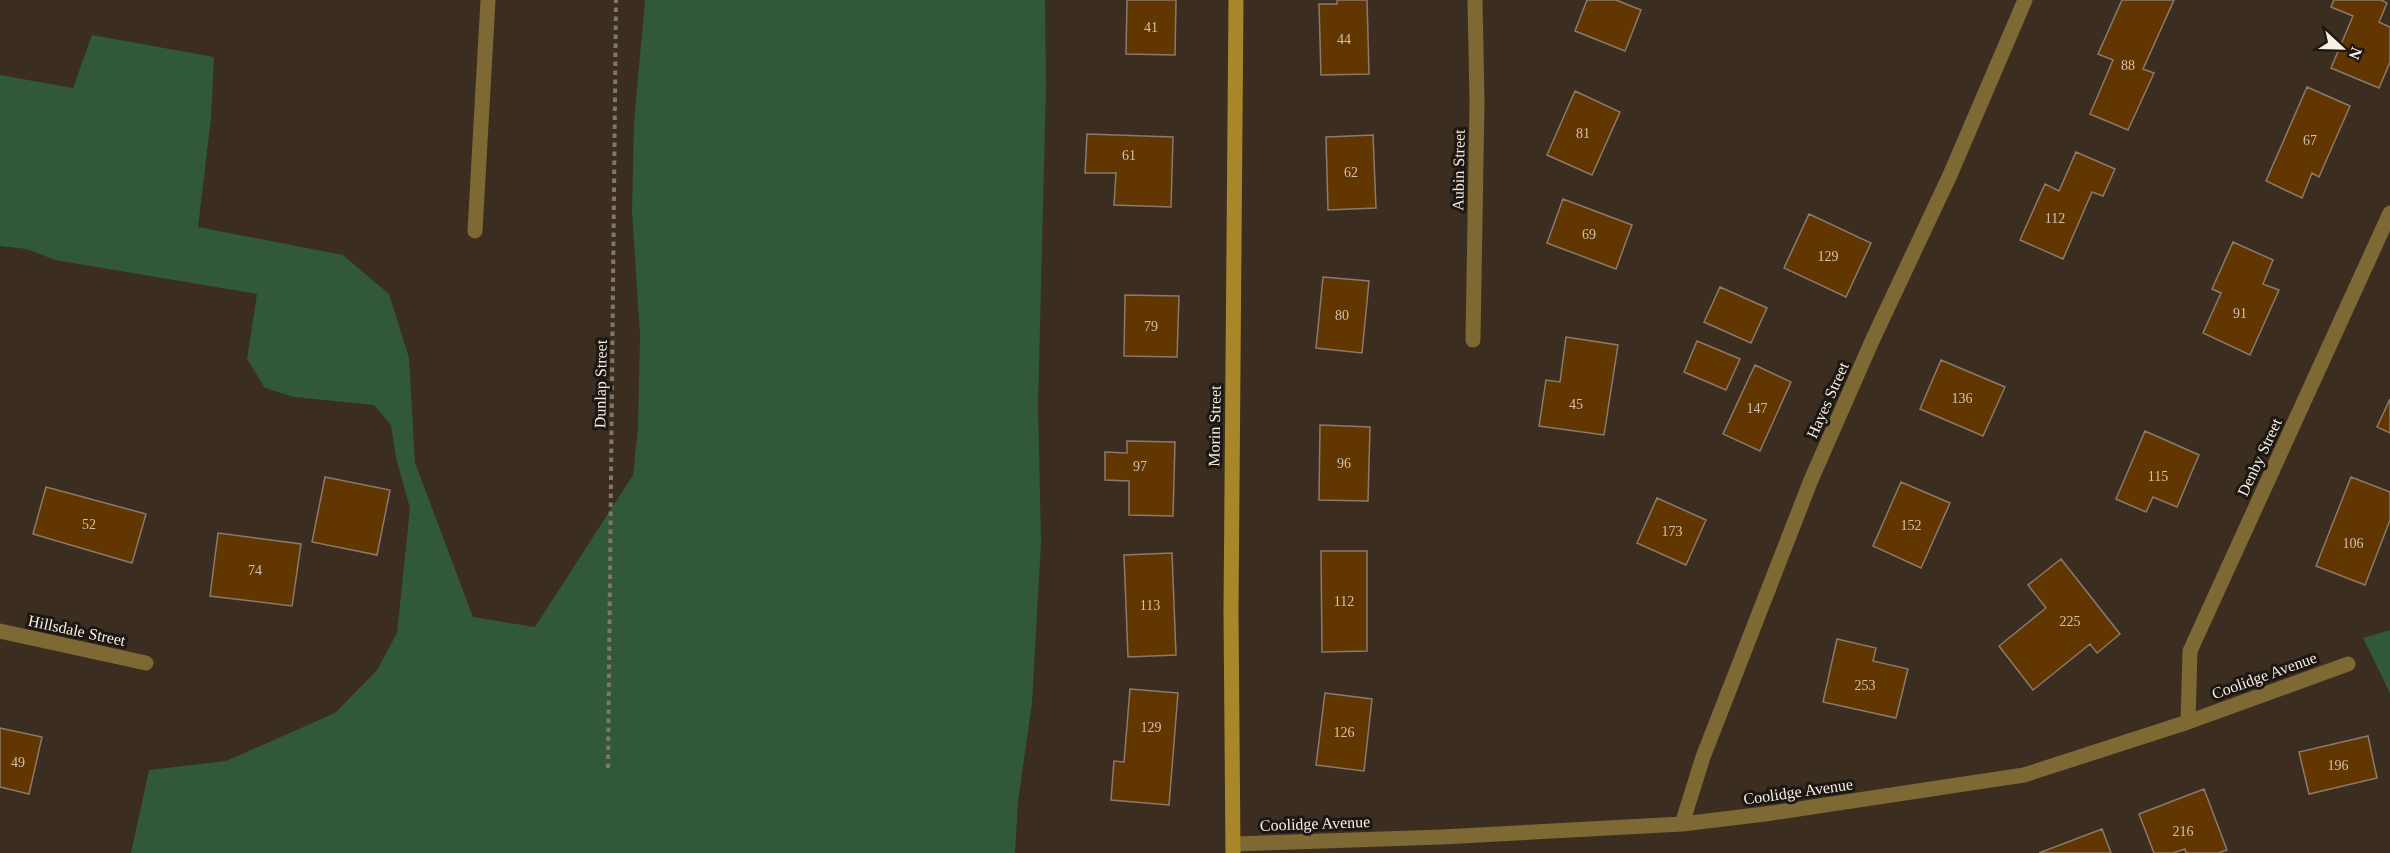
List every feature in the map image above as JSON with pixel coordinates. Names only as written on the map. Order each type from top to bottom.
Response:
[{"type":"street","points":[[475,231],[488,0]]},
{"type":"street","name":"Morin Street","points":[[1233,849],[1231,599],[1236,0]]},
{"type":"street","name":"Aubin Street","points":[[1473,340],[1477,102],[1475,0]]},
{"type":"street","name":"Hayes Street","points":[[1682,824],[1703,757],[1811,480],[1872,341],[1950,175],[2025,0]]},
{"type":"street","name":"Denby Street","points":[[2188,722],[2190,651],[2390,213]]},
{"type":"street","name":"Hillsdale Street","points":[[0,632],[146,663]]},
{"type":"street","name":"Coolidge Avenue","points":[[1233,849],[1682,824],[1765,814],[2024,775],[2188,722],[2348,664]]},
{"type":"path","name":"Dunlap Street","points":[[608,768],[616,0]]},
{"type":"green space","points":[[645,0],[1045,0],[1046,86],[1038,405],[1041,542],[1032,703],[1018,802],[1015,853],[131,853],[149,770],[226,761],[335,713],[377,670],[397,633],[410,508],[396,458],[391,425],[374,405],[294,397],[265,388],[247,359],[257,294],[55,260],[27,249],[0,246],[0,75],[73,88],[92,35],[214,57],[211,118],[198,227],[343,255],[389,294],[409,358],[415,463],[473,617],[535,627],[633,475],[638,428],[640,334],[632,211],[634,123]]},
{"type":"green space","points":[[2390,630],[2390,693],[2363,638]]},
{"type":"building","points":[[1127,0],[1176,0],[1175,55],[1126,54]]},
{"type":"building","points":[[1337,0],[1367,0],[1369,74],[1321,75],[1319,4],[1337,4]]},
{"type":"building","points":[[1587,0],[1616,0],[1641,10],[1625,51],[1575,31]]},
{"type":"building","points":[[2122,0],[2174,0],[2143,69],[2154,73],[2128,130],[2090,114],[2113,60],[2098,54]]},
{"type":"building","points":[[2334,0],[2381,0],[2387,3],[2379,22],[2390,27],[2390,62],[2379,88],[2331,68],[2353,16],[2331,7]]},
{"type":"building","points":[[2307,87],[2350,106],[2319,177],[2312,173],[2302,198],[2266,181]]},
{"type":"building","points":[[1575,91],[1620,112],[1592,175],[1547,155]]},
{"type":"building","points":[[1087,134],[1173,137],[1171,207],[1114,205],[1116,173],[1085,173]]},
{"type":"building","points":[[1373,135],[1376,208],[1328,210],[1326,137]]},
{"type":"building","points":[[2076,152],[2115,169],[2103,196],[2092,192],[2063,259],[2020,240],[2045,184],[2059,191]]},
{"type":"building","points":[[1563,199],[1632,225],[1616,269],[1547,243]]},
{"type":"building","points":[[1809,214],[1871,243],[1846,297],[1784,268]]},
{"type":"building","points":[[2233,242],[2273,260],[2263,284],[2279,290],[2250,355],[2203,333],[2221,293],[2212,289]]},
{"type":"building","points":[[1323,277],[1369,281],[1362,353],[1316,348]]},
{"type":"building","points":[[1720,287],[1767,308],[1751,343],[1704,322]]},
{"type":"building","points":[[1125,295],[1179,296],[1177,357],[1124,356]]},
{"type":"building","points":[[1566,337],[1618,345],[1604,435],[1539,426],[1546,380],[1560,382]]},
{"type":"building","points":[[1697,341],[1740,359],[1726,390],[1684,372]]},
{"type":"building","points":[[1941,360],[2005,387],[1983,436],[1920,409]]},
{"type":"building","points":[[1755,365],[1791,382],[1760,451],[1723,434]]},
{"type":"building","points":[[2390,399],[2390,433],[2377,427]]},
{"type":"building","points":[[1320,425],[1370,427],[1368,501],[1319,500]]},
{"type":"building","points":[[2145,431],[2199,455],[2177,507],[2153,497],[2146,512],[2116,499]]},
{"type":"building","points":[[1127,441],[1175,442],[1173,516],[1129,515],[1129,481],[1105,480],[1105,452],[1127,453]]},
{"type":"building","points":[[325,477],[390,490],[377,555],[312,542]]},
{"type":"building","points":[[2351,477],[2390,492],[2390,520],[2365,585],[2316,566]]},
{"type":"building","points":[[1901,482],[1950,503],[1921,568],[1873,546]]},
{"type":"building","points":[[46,487],[146,514],[132,563],[33,534]]},
{"type":"building","points":[[1657,498],[1706,520],[1686,565],[1637,543]]},
{"type":"building","points":[[218,533],[301,544],[292,606],[210,596]]},
{"type":"building","points":[[1321,551],[1367,551],[1367,651],[1322,652]]},
{"type":"building","points":[[1172,553],[1176,655],[1128,657],[1124,555]]},
{"type":"building","points":[[2061,559],[2120,634],[2097,653],[2090,644],[2033,690],[1999,646],[2046,608],[2028,585]]},
{"type":"building","points":[[1837,639],[1876,648],[1873,661],[1908,669],[1896,718],[1823,702]]},
{"type":"building","points":[[1130,689],[1178,693],[1169,805],[1111,800],[1114,761],[1124,762]]},
{"type":"building","points":[[1325,693],[1372,699],[1364,771],[1316,765]]},
{"type":"building","points":[[0,728],[42,737],[29,794],[0,787]]},
{"type":"building","points":[[2368,736],[2377,778],[2309,794],[2299,752]]},
{"type":"building","points":[[2204,789],[2227,850],[2218,853],[2186,853],[2185,849],[2173,853],[2154,853],[2139,814]]},
{"type":"building","points":[[2102,829],[2111,853],[2039,853]]}]
